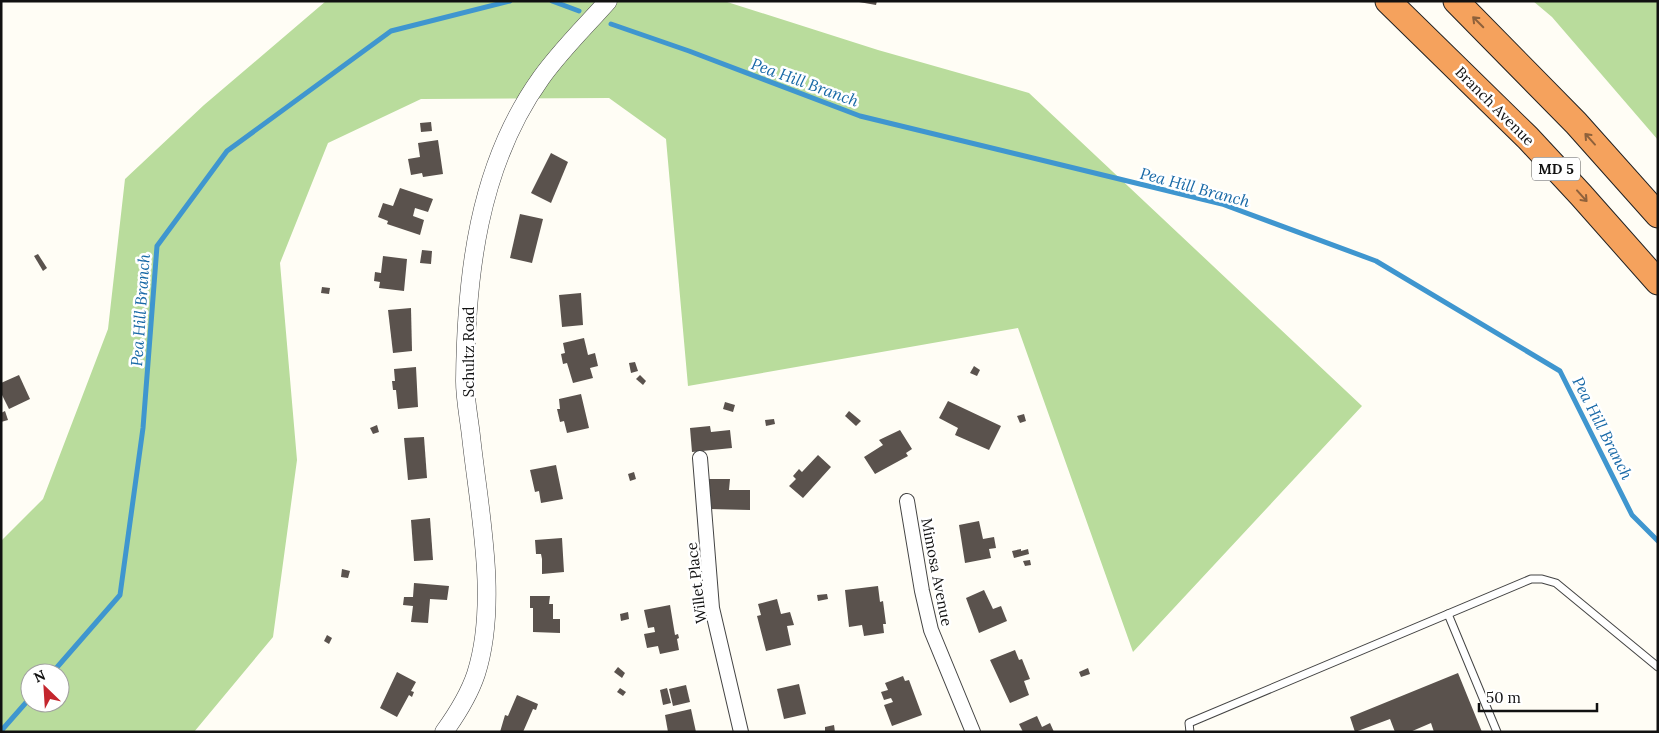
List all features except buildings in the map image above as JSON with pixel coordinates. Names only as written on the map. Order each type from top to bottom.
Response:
[{"type":"highway","points":[[1368,1],[1450,60]]},
{"type":"highway","name":"Branch Avenue","points":[[1388,1],[1450,60],[1581,195],[1658,282]]},
{"type":"highway","name":"MD 5","points":[[1456,1],[1576,123],[1658,215]]},
{"type":"street","name":"Schultz Road","points":[[444,732],[455,717],[476,674],[486,622],[484,552],[465,383],[469,295],[476,233],[500,158],[523,108],[540,80],[560,53],[608,1]]},
{"type":"street","name":"Willet Place","points":[[700,458],[712,608],[741,732]]},
{"type":"street","name":"Mimosa Avenue","points":[[907,500],[931,630],[973,732]]},
{"type":"lane","points":[[1190,732],[1189,722],[1530,579],[1542,579],[1556,584],[1658,667]]},
{"type":"lane","points":[[1448,614],[1497,732]]},
{"type":"green space","points":[[326,1],[724,1],[878,50],[1029,93],[1362,406],[1133,652],[1018,328],[688,386],[666,139],[609,98],[421,99],[328,143],[280,263],[297,460],[273,637],[194,732],[1,732],[1,541],[43,499],[108,329],[125,179],[204,105]]},
{"type":"green space","points":[[1533,1],[1658,1],[1658,140],[1552,17]]},
{"type":"waterway","name":"Pea Hill Branch","points":[[61,663],[120,595],[143,428],[157,246],[227,151],[391,31],[510,1]]},
{"type":"waterway","name":"Pea Hill Branch","points":[[552,1],[579,11]]},
{"type":"waterway","name":"Pea Hill Branch","points":[[611,24],[689,51],[860,116],[1222,204],[1376,261],[1560,371],[1632,515],[1658,541]]},
{"type":"waterway","name":"Pea Hill Branch","points":[[1,731],[20,709]]}]
